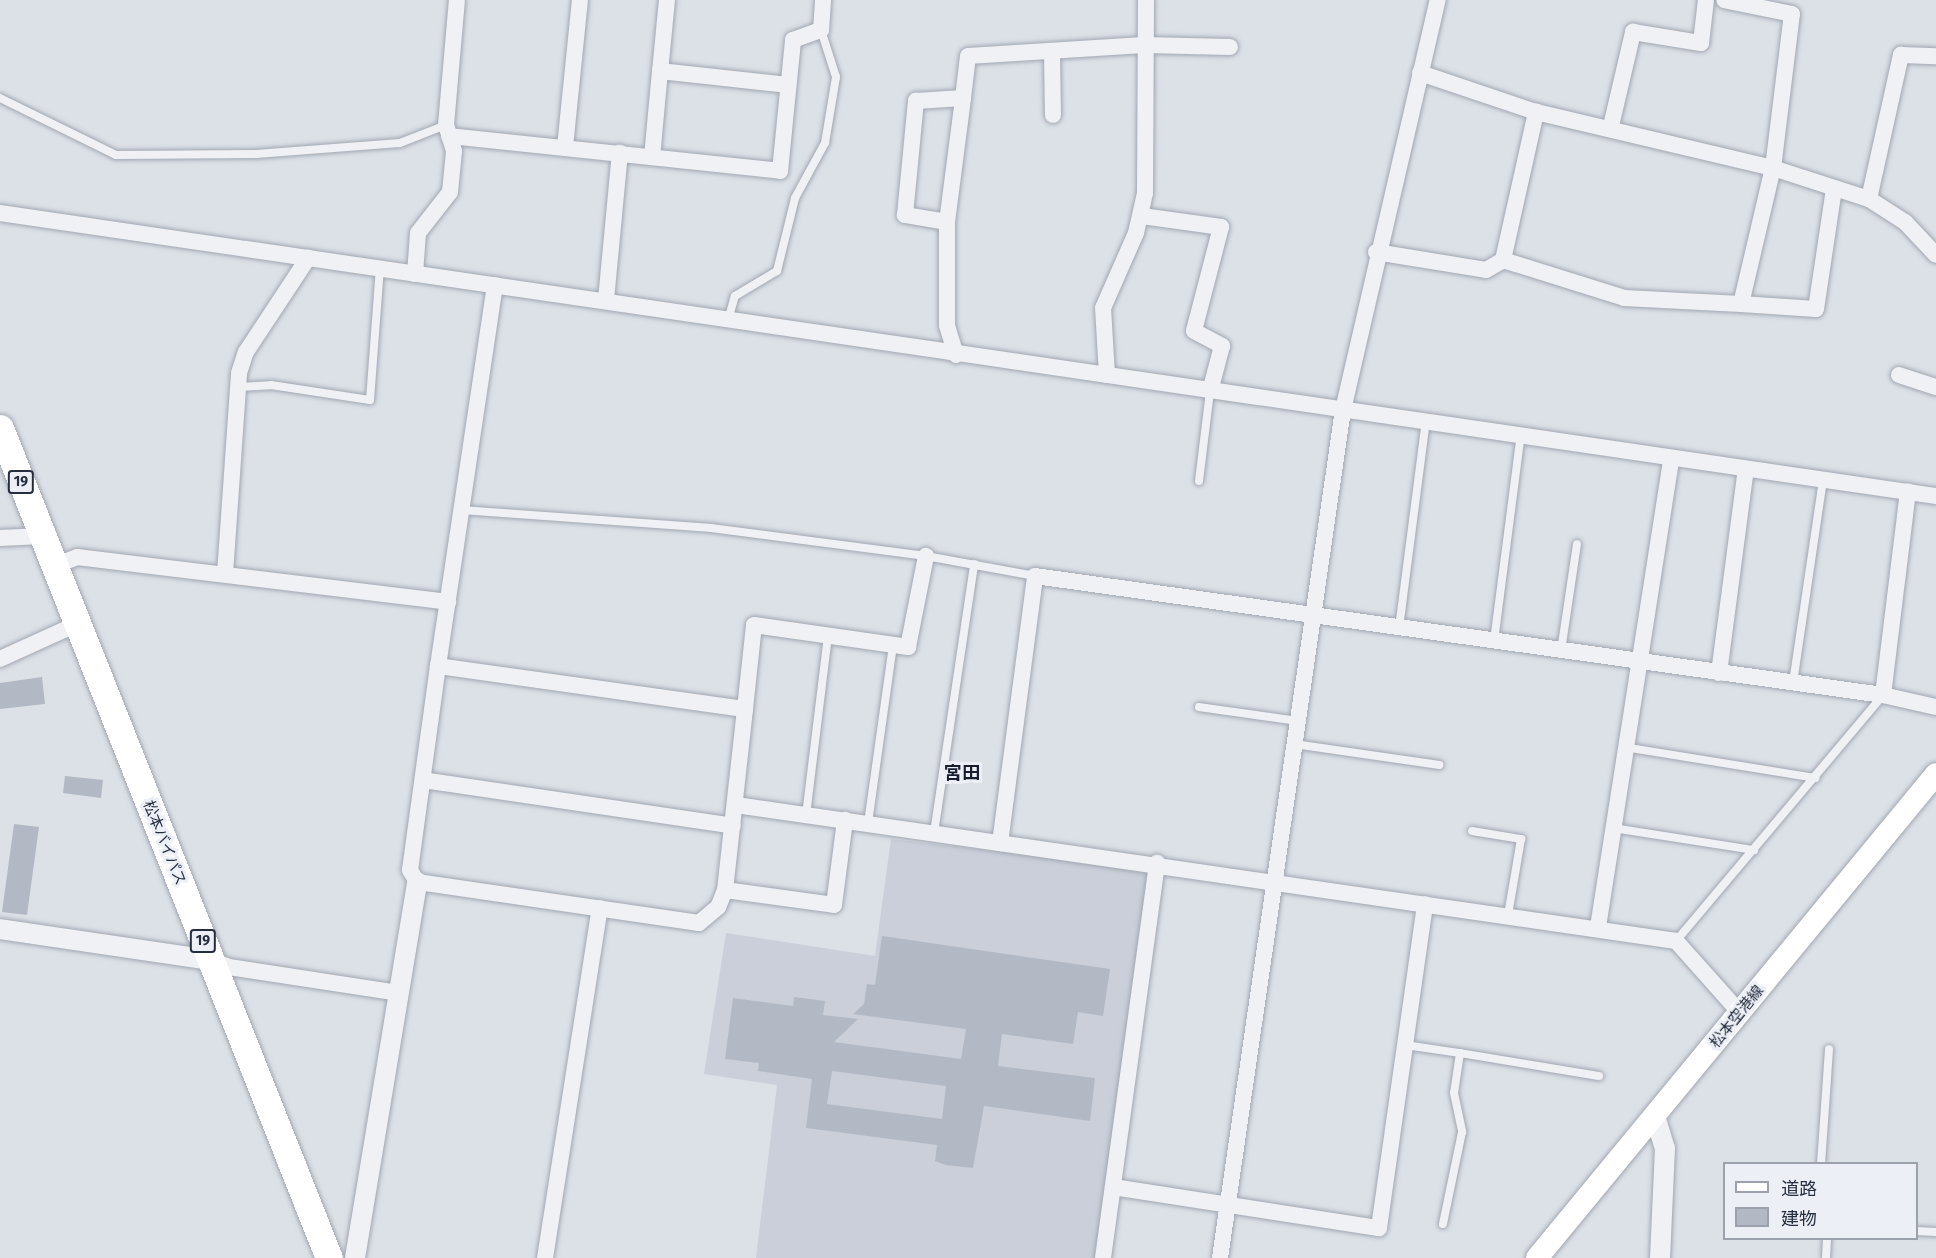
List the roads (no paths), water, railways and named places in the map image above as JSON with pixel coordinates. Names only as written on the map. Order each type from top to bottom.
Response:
[{"type":"highway","name":"松本バイパス","points":[[0,428],[329,1258]]},
{"type":"main road","name":"松本空港線","points":[[1537,1258],[1741,1014],[1936,774]]},
{"type":"street","points":[[415,274],[418,233],[450,192],[454,151],[447,131],[457,0]]},
{"type":"street","points":[[565,147],[580,0]]},
{"type":"street","points":[[652,157],[667,0]]},
{"type":"street","points":[[447,131],[565,147],[780,171],[793,40],[821,30],[823,0]]},
{"type":"street","points":[[1107,375],[1103,308],[1142,216],[1146,0]]},
{"type":"street","points":[[1220,1258],[1272,879],[1298,721],[1343,410],[1376,252],[1438,0]]},
{"type":"street","points":[[1611,126],[1633,32],[1701,43],[1706,0]]},
{"type":"street","points":[[1724,0],[1793,7],[1773,168],[1741,304]]},
{"type":"street","points":[[956,355],[946,325],[947,222],[968,56],[1052,54],[1144,45],[1230,47]]},
{"type":"street","points":[[1052,54],[1053,115]]},
{"type":"street","points":[[1869,199],[1901,55],[1936,56]]},
{"type":"street","points":[[660,71],[788,85]]},
{"type":"street","points":[[1420,73],[1536,112],[1611,126],[1773,168],[1869,199],[1905,222],[1936,255]]},
{"type":"street","points":[[947,222],[905,215],[916,101],[963,98]]},
{"type":"street","points":[[1376,252],[1486,270],[1503,260],[1536,112]]},
{"type":"street","points":[[606,300],[620,153]]},
{"type":"street","points":[[1503,260],[1624,298],[1816,309],[1834,188]]},
{"type":"street","points":[[0,213],[606,300],[956,355],[1426,420],[1671,459],[1936,496]]},
{"type":"street","points":[[1142,216],[1221,227],[1194,331],[1222,346],[1210,391]]},
{"type":"street","points":[[225,574],[238,387],[246,352],[308,258]]},
{"type":"street","points":[[355,1258],[417,882],[410,870],[495,285]]},
{"type":"street","points":[[1899,375],[1936,387]]},
{"type":"street","points":[[1598,927],[1636,661],[1671,459]]},
{"type":"street","points":[[1719,672],[1746,469]]},
{"type":"street","points":[[1883,695],[1908,492]]},
{"type":"street","points":[[0,538],[42,536]]},
{"type":"street","points":[[417,882],[699,922],[718,907],[725,890],[754,624],[908,647],[926,556]]},
{"type":"street","points":[[54,566],[77,557],[448,602]]},
{"type":"street","points":[[1000,843],[1035,576],[1883,695],[1936,707]]},
{"type":"street","points":[[0,659],[77,624]]},
{"type":"street","points":[[438,666],[745,709]]},
{"type":"street","points":[[423,780],[733,826]]},
{"type":"street","points":[[736,805],[1272,879],[1425,904],[1598,927],[1676,941],[1741,1014]]},
{"type":"street","points":[[725,890],[834,905],[845,820]]},
{"type":"street","points":[[1103,1258],[1157,863]]},
{"type":"street","points":[[1113,1187],[1379,1228],[1425,904]]},
{"type":"street","points":[[546,1258],[600,908]]},
{"type":"street","points":[[0,929],[210,960],[229,967],[398,993]]},
{"type":"street","points":[[1655,1116],[1665,1148],[1659,1258]]},
{"type":"lane","points":[[728,320],[735,296],[777,271],[795,198],[825,143],[836,77],[821,30]]},
{"type":"lane","points":[[0,98],[116,155],[256,154],[400,143],[447,131]]},
{"type":"lane","points":[[238,387],[272,385],[370,400],[380,268]]},
{"type":"lane","points":[[1199,481],[1210,391]]},
{"type":"lane","points":[[1399,628],[1426,420]]},
{"type":"lane","points":[[1494,641],[1521,434]]},
{"type":"lane","points":[[1793,682],[1823,479]]},
{"type":"lane","points":[[462,510],[711,528],[926,556],[1035,576]]},
{"type":"lane","points":[[1561,651],[1577,544]]},
{"type":"lane","points":[[933,832],[974,564]]},
{"type":"lane","points":[[806,815],[828,635]]},
{"type":"lane","points":[[868,823],[893,645]]},
{"type":"lane","points":[[1676,941],[1816,778],[1883,695]]},
{"type":"lane","points":[[1198,707],[1298,721]]},
{"type":"lane","points":[[1294,744],[1439,765]]},
{"type":"lane","points":[[1623,747],[1816,778]]},
{"type":"lane","points":[[1612,828],[1755,850]]},
{"type":"lane","points":[[1472,831],[1521,839],[1508,915]]},
{"type":"lane","points":[[1405,1045],[1599,1076]]},
{"type":"lane","points":[[1821,1162],[1829,1049]]},
{"type":"lane","points":[[1443,1224],[1462,1132],[1454,1093],[1460,1053]]},
{"type":"lane","points":[[1918,1231],[1936,1232]]},
{"type":"lane","points":[[1826,1258],[1827,1240]]},
{"type":"district","name":"宮田","points":[[962,773]]}]
